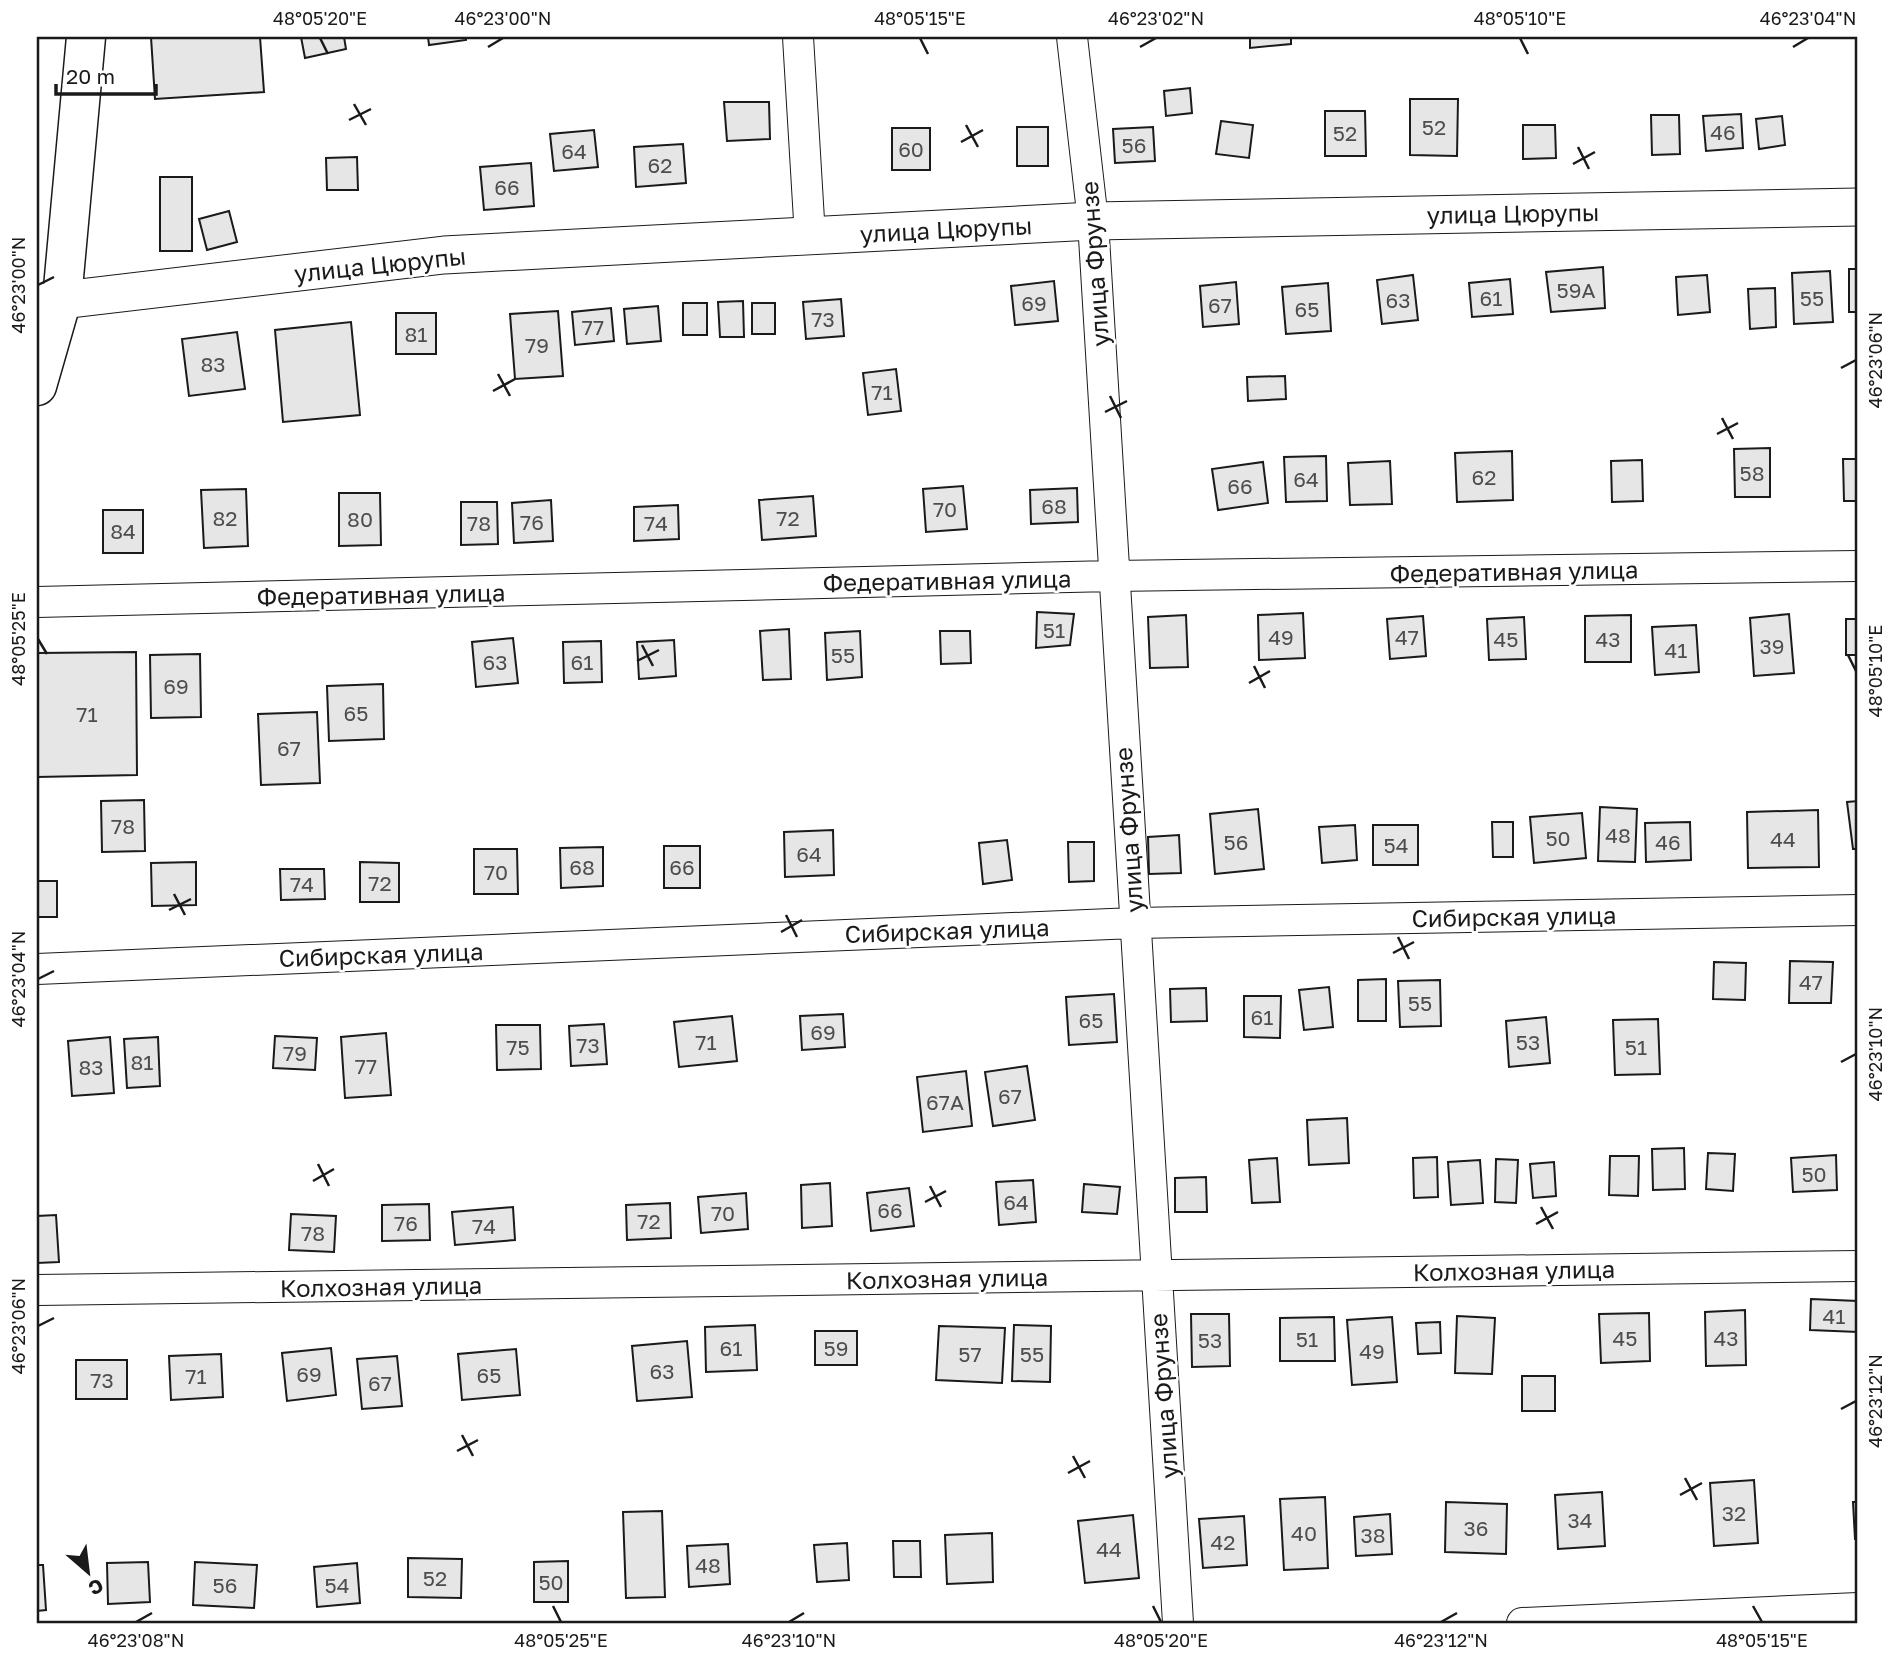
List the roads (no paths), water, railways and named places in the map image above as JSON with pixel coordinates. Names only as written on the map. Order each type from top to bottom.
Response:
[{"type":"main road","points":[[37,386],[86,37]]},
{"type":"street","points":[[798,37],[810,237]]},
{"type":"street","name":"улица Фрунзе","points":[[1072,37],[1093,221],[1112,576],[1178,1623]]},
{"type":"street","name":"улица Цюрупы","points":[[50,301],[444,255],[1093,221],[1858,207]]},
{"type":"street","name":"Федеративная улица","points":[[37,602],[1112,576],[1858,566]]},
{"type":"street","name":"Сибирская улица","points":[[37,968],[1134,923],[1858,910]]},
{"type":"street","name":"Колхозная улица","points":[[37,1290],[1858,1266]]},
{"type":"street","points":[[1522,1623],[1858,1608]]}]
